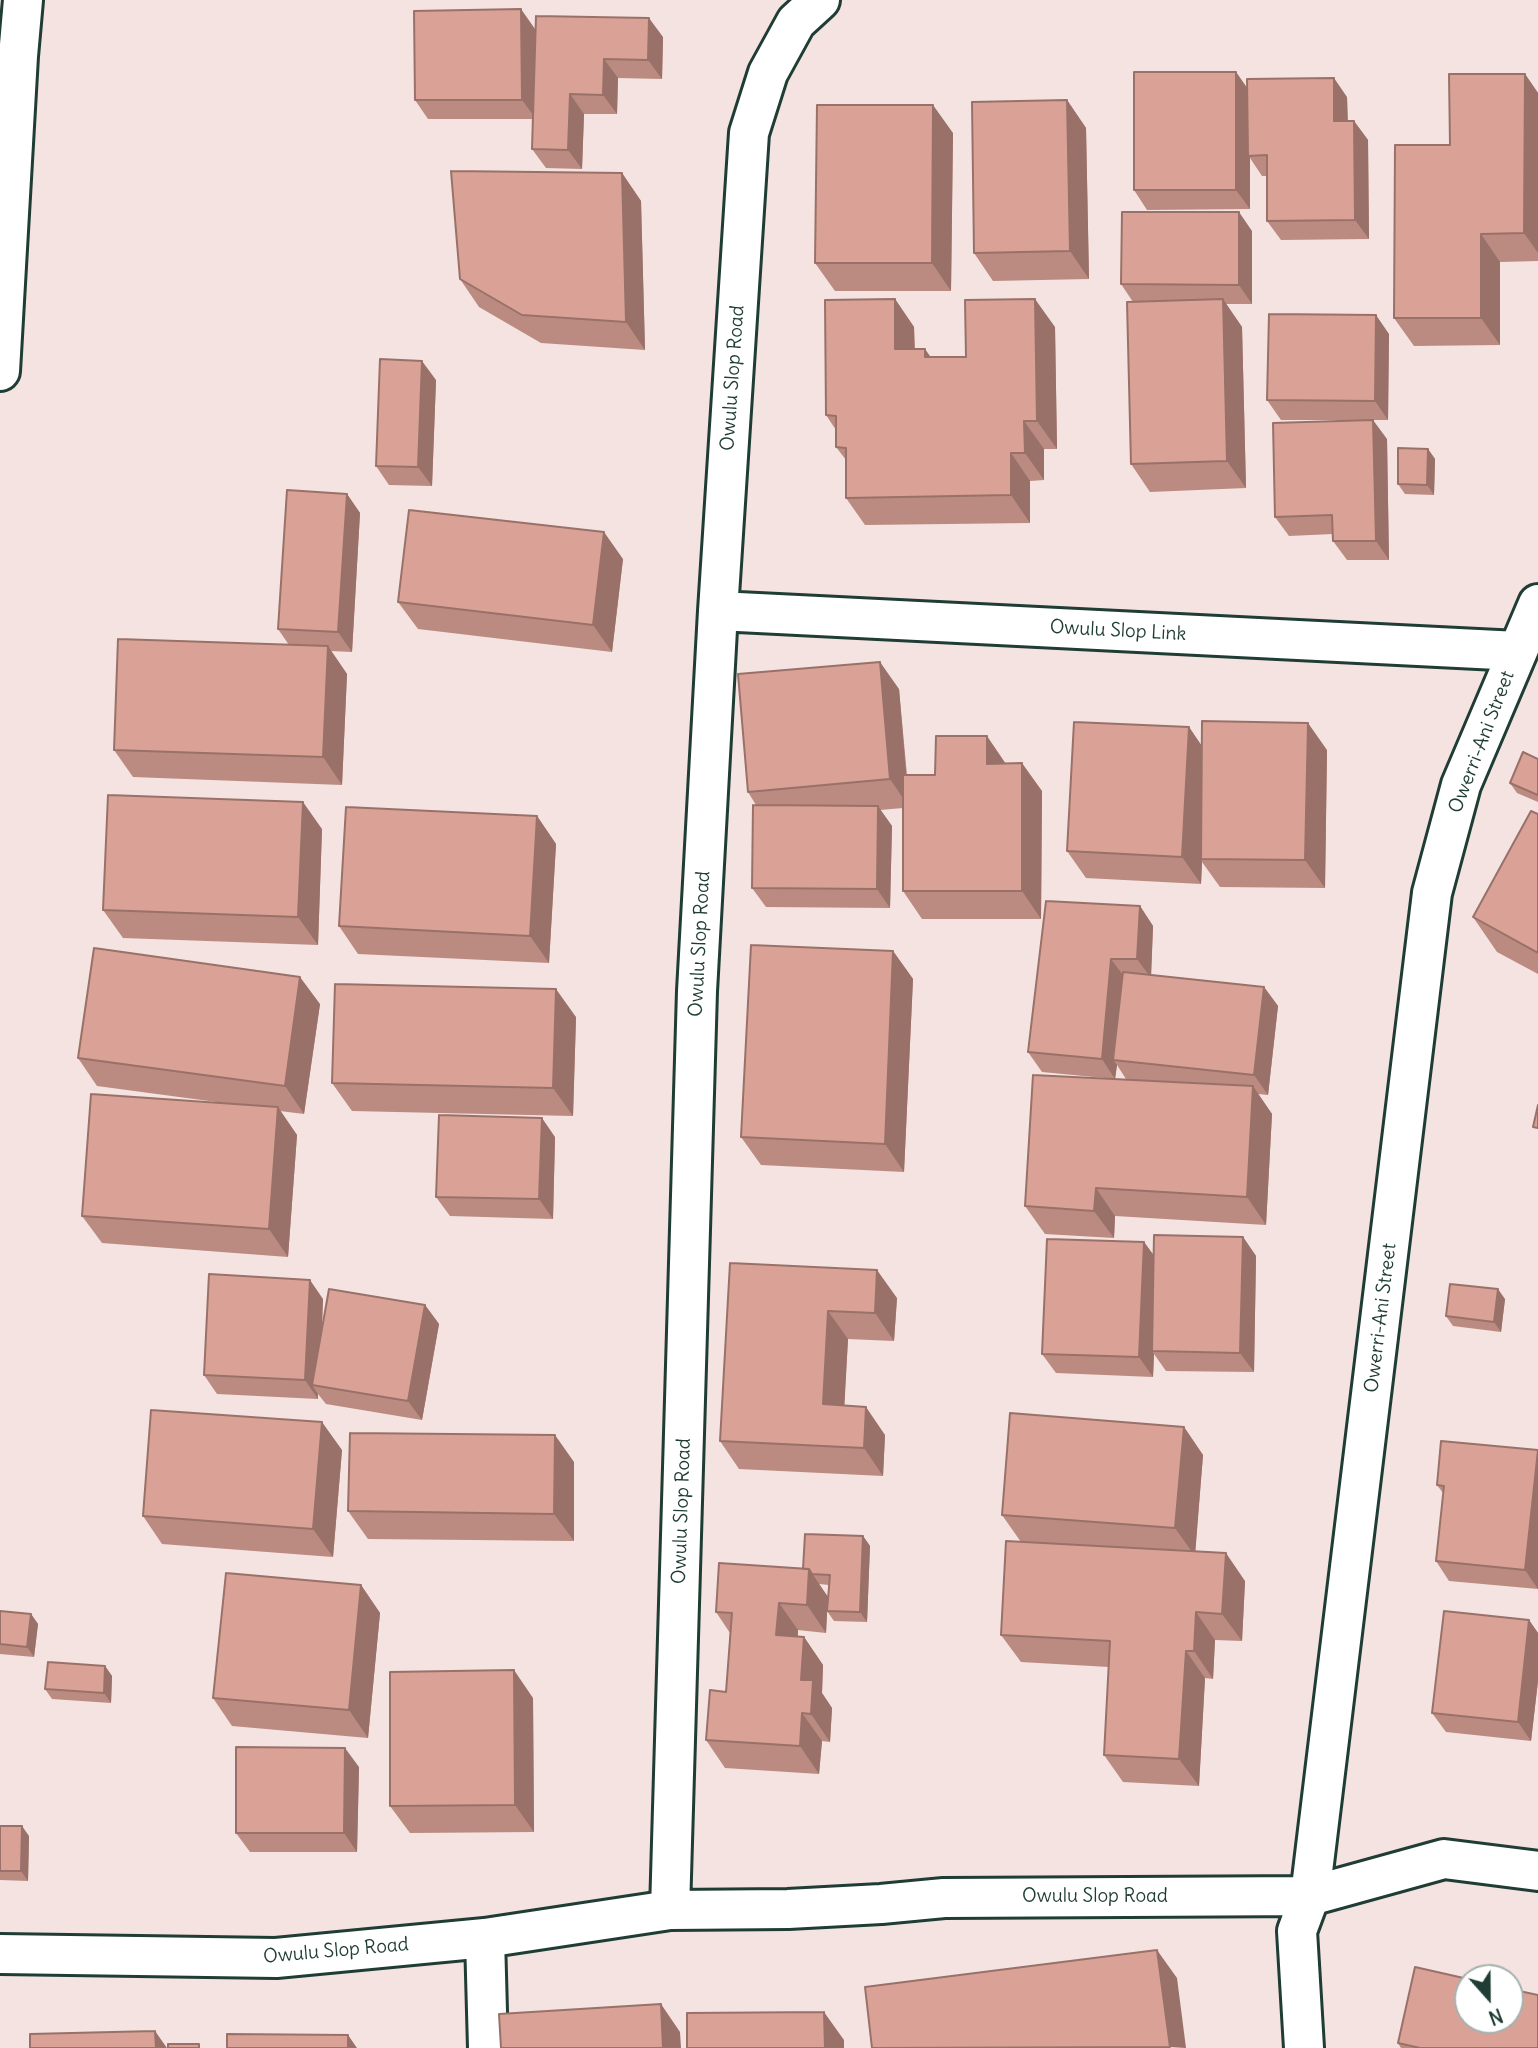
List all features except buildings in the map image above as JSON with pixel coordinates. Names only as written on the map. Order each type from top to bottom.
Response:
[{"type":"street","points":[[0,371],[23,0]]},
{"type":"street","name":"Owulu Slop Road","points":[[670,1910],[697,991],[749,133],[768,74],[796,22],[820,0]]},
{"type":"street","name":"Owerri-Ani Street","points":[[1304,2048],[1297,1931],[1310,1896],[1432,893],[1461,785],[1538,604]]},
{"type":"street","name":"Owulu Slop Link","points":[[718,611],[1518,651]]},
{"type":"street","name":"Owulu Slop Road","points":[[0,1954],[276,1958],[485,1938],[670,1910],[880,1905],[944,1898],[1310,1896],[1444,1860],[1538,1871]]},
{"type":"street","points":[[485,1938],[488,2048]]}]
